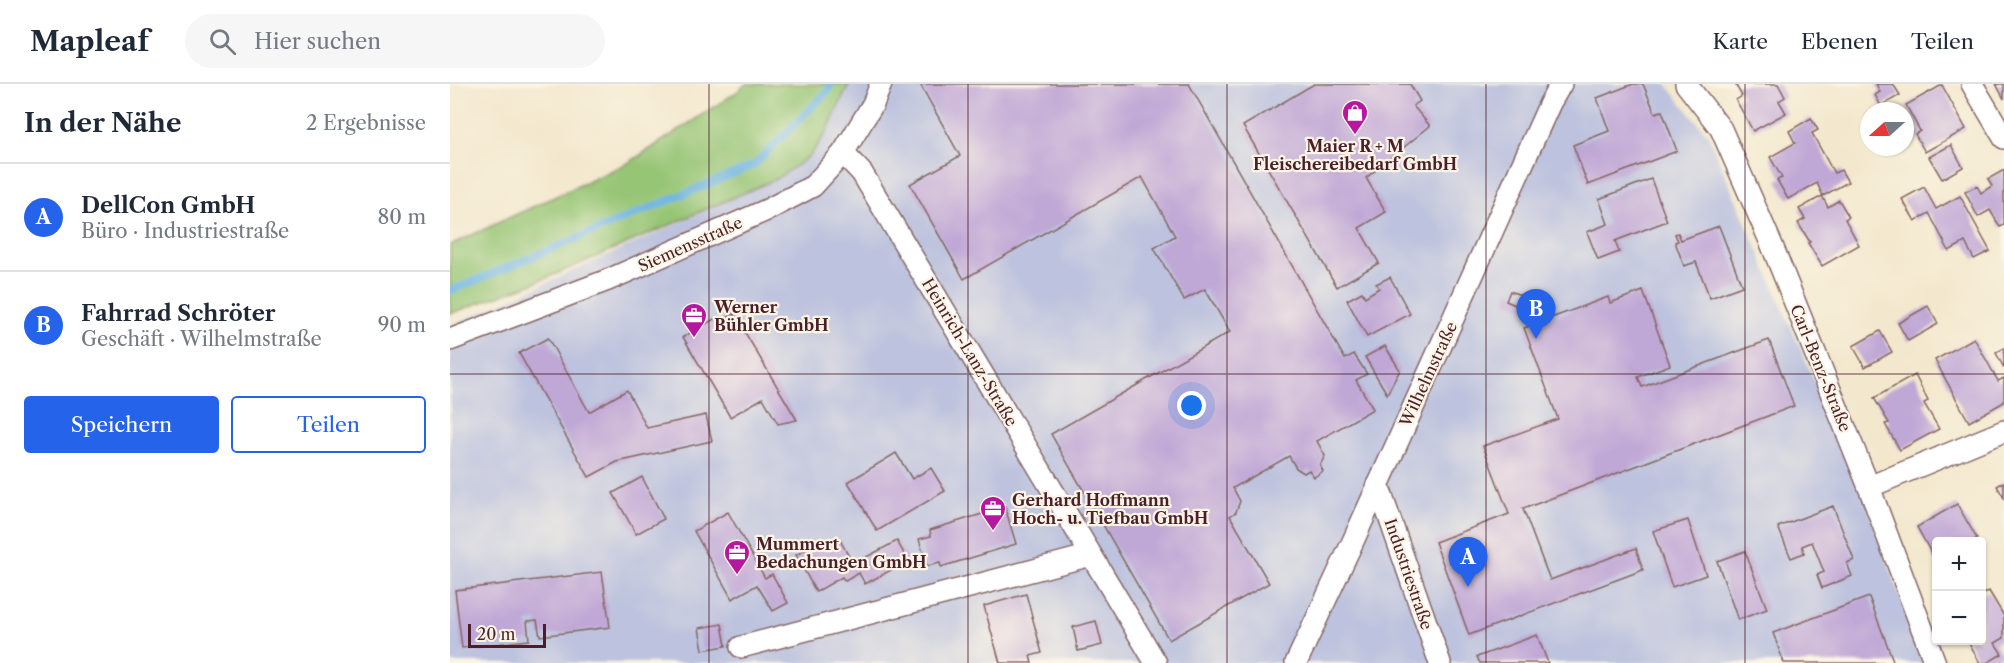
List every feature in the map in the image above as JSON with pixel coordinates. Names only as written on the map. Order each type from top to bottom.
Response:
[{"type":"street","name":"Siemensstraße","points":[[450,340],[608,280],[769,209],[813,186],[843,153],[873,104],[881,84]]},
{"type":"street","name":"Wilhelmstraße","points":[[1296,663],[1550,103],[1561,84]]},
{"type":"street","name":"Carl-Benz-Straße","points":[[1686,84],[1721,129],[1771,243],[1869,487],[1935,663]]},
{"type":"street","points":[[1972,84],[2004,138]]},
{"type":"street","name":"Heinrich-Lanz-Straße","points":[[843,153],[862,173],[1156,663]]},
{"type":"street","points":[[1869,487],[2004,430]]},
{"type":"street","name":"Industriestraße","points":[[1378,484],[1440,663]]},
{"type":"street","points":[[741,647],[1091,555]]},
{"type":"shaded area","points":[[849,84],[1666,84],[1708,135],[1863,493],[1924,663],[450,663],[450,326],[776,179],[811,156],[826,133]]},
{"type":"green space","points":[[746,84],[849,84],[826,133],[810,156],[776,179],[547,278],[450,314],[450,245],[630,162]]},
{"type":"building","points":[[920,84],[1189,84],[1345,359],[1354,354],[1367,374],[1356,380],[1373,409],[1317,441],[1325,456],[1320,465],[1323,471],[1314,477],[1309,470],[1304,473],[1296,468],[1289,456],[1233,488],[1240,501],[1236,512],[1230,516],[1269,583],[1169,640],[1051,434],[1230,332],[1205,289],[1184,300],[1154,248],[1175,236],[1142,177],[964,279],[910,184],[960,156]]},
{"type":"building","points":[[1314,84],[1410,84],[1420,101],[1413,106],[1430,126],[1366,178],[1386,212],[1359,228],[1379,263],[1337,287],[1243,126]]},
{"type":"building","points":[[1633,84],[1643,84],[1655,113],[1662,111],[1677,151],[1588,185],[1573,145],[1609,131],[1597,98]]},
{"type":"building","points":[[1735,84],[1778,84],[1785,97],[1779,101],[1786,113],[1753,131],[1736,100],[1742,96]]},
{"type":"building","points":[[1876,84],[1893,84],[1900,95],[1888,102],[1879,102],[1875,95],[1880,92]]},
{"type":"building","points":[[1996,84],[2004,84],[2004,99]]},
{"type":"building","points":[[1942,85],[1966,129],[1925,152],[1915,134],[1920,131],[1914,120],[1914,102],[1911,102]]},
{"type":"building","points":[[1811,118],[1818,130],[1812,133],[1834,173],[1841,170],[1848,182],[1823,196],[1817,183],[1788,199],[1777,180],[1782,178],[1770,157],[1795,143],[1789,131]]},
{"type":"building","points":[[1951,145],[1963,167],[1942,179],[1929,157]]},
{"type":"building","points":[[2004,170],[2004,225],[2000,227],[1990,210],[1978,217],[1965,192],[1977,186],[1981,193],[1992,186],[1988,179]]},
{"type":"building","points":[[1651,179],[1667,221],[1615,241],[1619,252],[1598,260],[1587,232],[1608,224],[1599,199]]},
{"type":"building","points":[[1924,187],[1936,209],[1960,196],[1990,251],[1974,259],[1965,242],[1949,251],[1929,213],[1915,221],[1902,199]]},
{"type":"building","points":[[1822,196],[1828,207],[1839,200],[1849,217],[1845,219],[1859,245],[1822,266],[1798,223],[1805,219],[1799,209]]},
{"type":"building","points":[[1719,226],[1742,286],[1710,298],[1696,262],[1684,266],[1675,242],[1678,241],[1675,234],[1678,233],[1681,240]]},
{"type":"building","points":[[1390,277],[1410,314],[1367,337],[1347,300],[1362,292],[1365,297],[1379,288],[1376,284]]},
{"type":"building","points":[[1510,291],[1531,299],[1527,310],[1506,301]]},
{"type":"building","points":[[1643,291],[1670,365],[1638,377],[1642,387],[1769,340],[1794,406],[1523,509],[1550,580],[1636,548],[1643,570],[1469,635],[1435,542],[1509,514],[1483,446],[1558,419],[1524,328],[1608,297],[1610,303]]},
{"type":"building","points":[[1928,306],[1938,324],[1908,341],[1898,323]]},
{"type":"building","points":[[734,314],[797,420],[778,424],[763,398],[730,417],[683,337],[716,318],[719,322]]},
{"type":"building","points":[[1880,331],[1892,352],[1865,367],[1853,346]]},
{"type":"building","points":[[548,338],[589,412],[627,390],[647,428],[706,415],[712,441],[617,462],[589,477],[519,353]]},
{"type":"building","points":[[1974,338],[1998,381],[2004,378],[2004,402],[1969,422],[1935,360]]},
{"type":"building","points":[[1385,346],[1400,370],[1387,394],[1365,357]]},
{"type":"building","points":[[2004,348],[2004,368],[1996,353]]},
{"type":"building","points":[[1915,375],[1928,401],[1924,403],[1939,429],[1900,450],[1885,424],[1889,423],[1874,398]]},
{"type":"building","points":[[896,453],[912,479],[931,468],[945,491],[877,531],[848,482]]},
{"type":"building","points":[[642,477],[664,519],[636,534],[613,493]]},
{"type":"building","points":[[2004,482],[2004,498],[1997,486]]},
{"type":"building","points":[[1957,504],[1976,537],[1932,537],[1932,555],[1917,527]]},
{"type":"building","points":[[1833,506],[1854,560],[1847,563],[1852,576],[1822,588],[1817,575],[1824,572],[1812,542],[1802,546],[1804,553],[1791,558],[1778,527]]},
{"type":"building","points":[[1005,507],[1016,544],[941,567],[940,563],[927,566],[919,539],[931,536],[930,530]]},
{"type":"building","points":[[728,512],[765,578],[772,574],[788,603],[773,611],[757,585],[732,599],[694,531]]},
{"type":"building","points":[[1688,520],[1706,575],[1672,587],[1653,531]]},
{"type":"building","points":[[839,538],[853,564],[897,541],[908,561],[865,584],[859,573],[845,581],[842,577],[816,592],[796,555],[819,542],[822,548]]},
{"type":"building","points":[[1745,551],[1767,609],[1738,620],[1717,561]]},
{"type":"building","points":[[602,572],[610,627],[540,636],[537,620],[527,621],[529,640],[462,648],[455,590]]},
{"type":"building","points":[[1989,591],[2004,616],[2004,638],[1995,643],[2002,654],[1987,663],[1980,663],[1970,645],[1986,645],[1986,593]]},
{"type":"building","points":[[1026,594],[1042,653],[1030,656],[1032,663],[1000,663],[984,606]]},
{"type":"building","points":[[1869,597],[1894,663],[1784,663],[1773,633]]},
{"type":"building","points":[[1096,621],[1102,645],[1078,651],[1073,627]]},
{"type":"building","points":[[722,624],[726,646],[703,650],[699,628]]},
{"type":"building","points":[[1537,635],[1548,663],[1480,663],[1477,657]]},
{"type":"waterway","points":[[450,291],[754,165],[828,91],[831,84]]},
{"type":"place","name":"Maier R + M Fleischereibedarf GmbH","points":[[1355,136]]},
{"type":"place","name":"Werner Bühler GmbH","points":[[694,339]]},
{"type":"place","name":"Fahrrad Schröter","points":[[1536,339]]},
{"type":"place","name":"Gerhard Hoffmann Hoch- u. Tiefbau GmbH","points":[[993,532]]},
{"type":"place","name":"Mummert Bedachungen GmbH","points":[[737,576]]},
{"type":"place","name":"DellCon GmbH","points":[[1468,587]]}]
